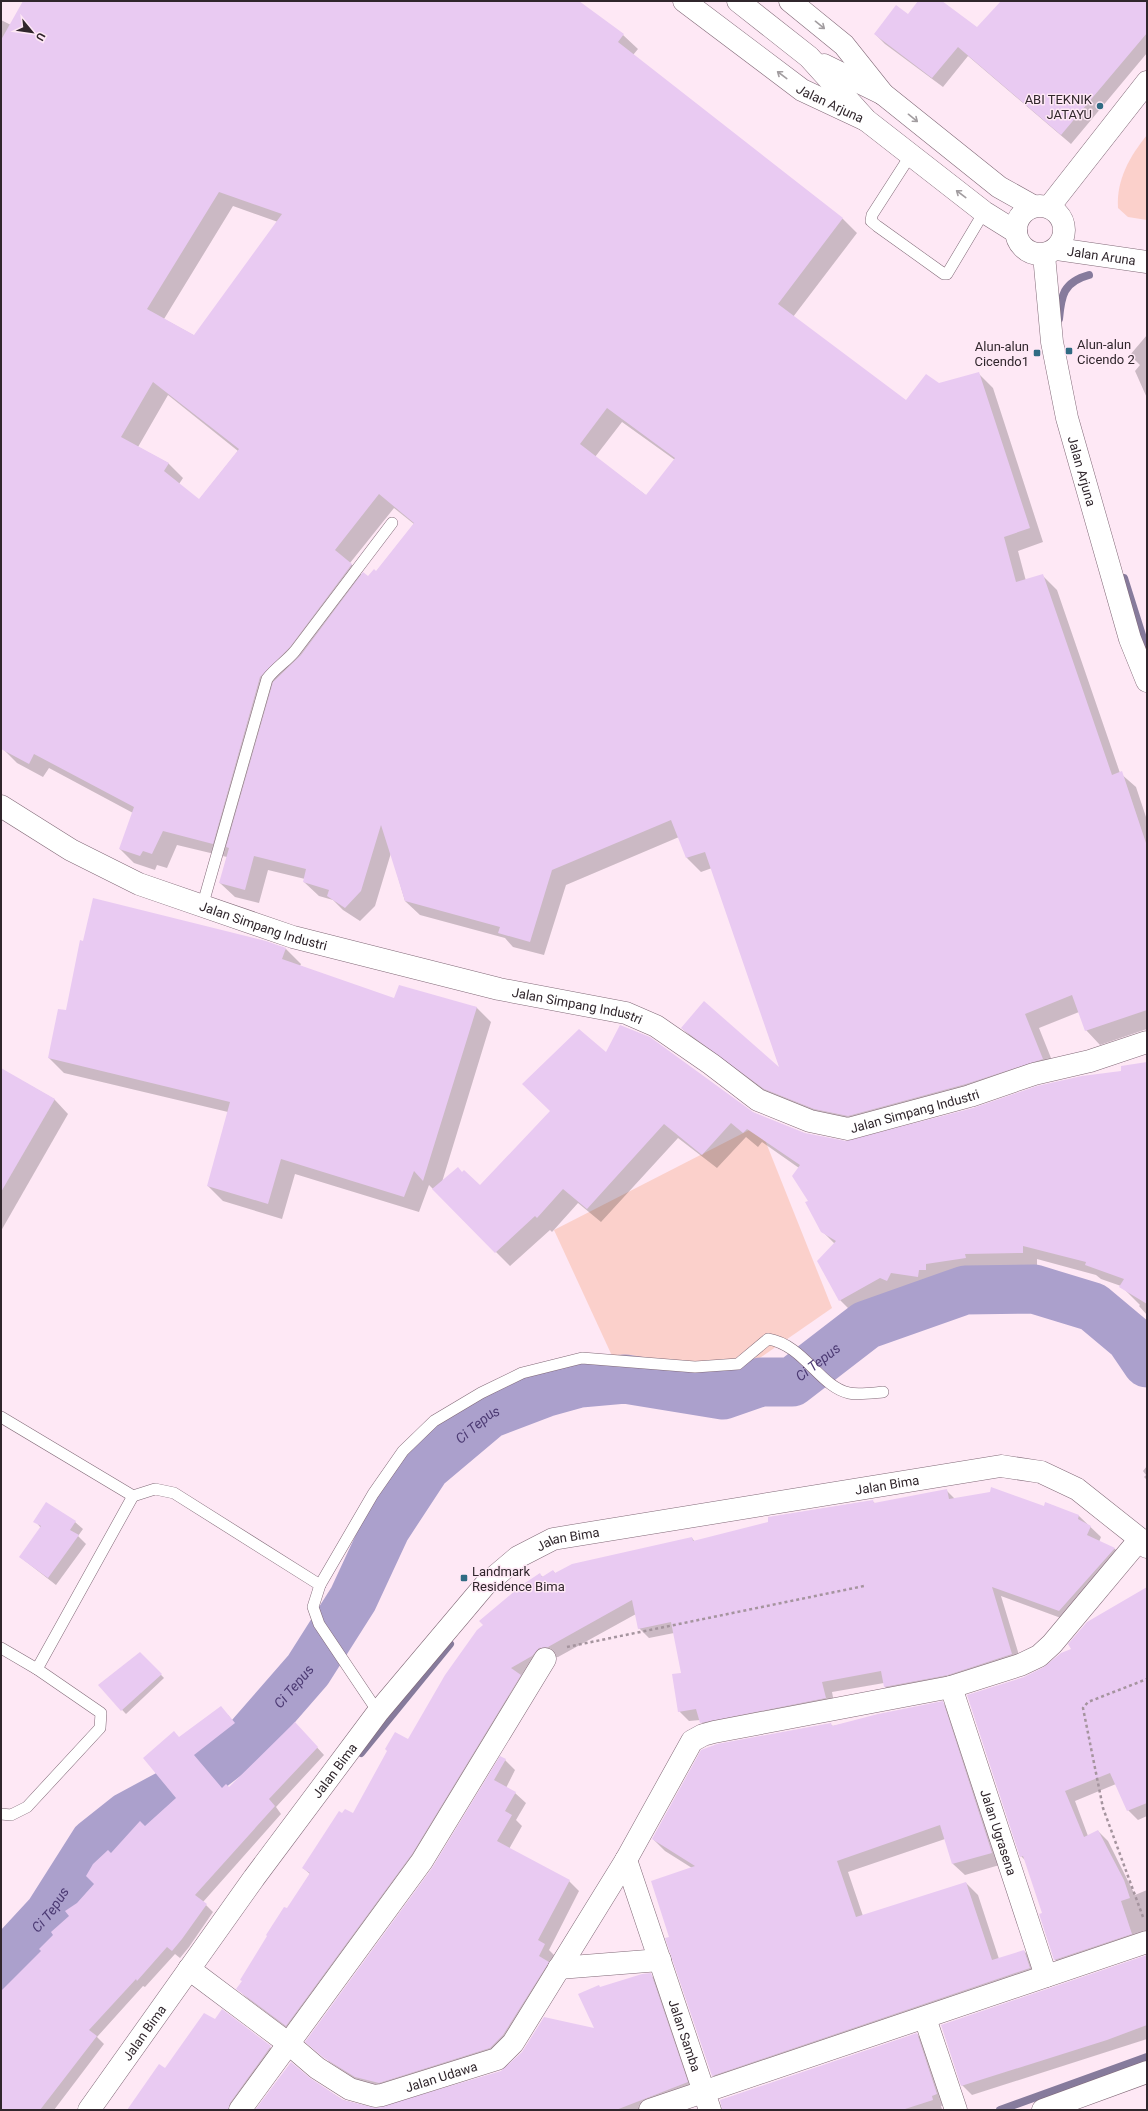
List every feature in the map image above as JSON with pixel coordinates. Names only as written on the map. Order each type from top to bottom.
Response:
[{"type":"street","name":"Jalan Arjuna","points":[[684,1],[802,90],[866,120],[910,156],[984,212],[1016,232]]},
{"type":"street","name":"Jalan Arjuna","points":[[790,1],[844,45],[883,94],[999,187],[1059,214],[1064,226],[1064,238],[1050,252],[1052,342],[1067,418],[1130,639],[1147,681]]},
{"type":"street","points":[[741,4],[809,57],[849,79],[883,94]]},
{"type":"street","points":[[809,57],[866,120]]},
{"type":"street","points":[[1050,252],[1034,254],[1025,249],[1018,242],[1016,224],[1020,216],[1041,206],[1147,82]]},
{"type":"street","name":"Jalan Aruna","points":[[1050,252],[1147,262]]},
{"type":"street","name":"Jalan Simpang Industri","points":[[1,806],[71,850],[139,884],[293,938],[498,989],[626,1013],[656,1026],[711,1064],[758,1100],[810,1121],[848,1129],[970,1096],[1034,1074],[1090,1061],[1147,1042]]},
{"type":"street","name":"Jalan Bima","points":[[89,2110],[254,1878],[378,1712],[485,1585],[518,1556],[553,1539],[1001,1466],[1041,1472],[1077,1489],[1144,1543]]},
{"type":"street","name":"Jalan Udawa","points":[[189,1969],[289,2044],[317,2068],[350,2089],[375,2096],[382,2095],[497,2059],[513,2043],[626,1860],[692,1741],[703,1735],[952,1687],[1020,1665],[1039,1656],[1144,1543]]},
{"type":"street","points":[[240,2110],[422,1861],[545,1658]]},
{"type":"street","name":"Jalan Ugrasena","points":[[952,1687],[1046,1976]]},
{"type":"street","name":"Jalan Samba","points":[[626,1860],[708,2101]]},
{"type":"street","points":[[650,2110],[708,2101],[925,2018],[1046,1976],[1146,1932]]},
{"type":"street","points":[[559,1968],[660,1960]]},
{"type":"street","points":[[925,2018],[956,2110]]},
{"type":"street","points":[[1043,2110],[1091,2102],[1147,2072]]},
{"type":"lane","points":[[910,156],[872,215],[872,221],[877,226],[944,274],[947,274],[984,212]]},
{"type":"lane","points":[[202,907],[267,679],[275,668],[290,658],[296,651],[392,523]]},
{"type":"lane","points":[[378,1712],[319,1624],[313,1607],[320,1585],[373,1494],[403,1451],[434,1421],[522,1372],[582,1358],[695,1367],[720,1367],[738,1364],[768,1339],[781,1341],[790,1346],[832,1384],[848,1393],[883,1392]]},
{"type":"lane","points":[[1,1417],[133,1496]]},
{"type":"lane","points":[[37,1669],[133,1496],[155,1489],[174,1493],[320,1585]]},
{"type":"lane","points":[[1,1648],[37,1669],[101,1713],[100,1728],[27,1807],[11,1815],[1,1814]]},
{"type":"path","points":[[545,1658],[554,1650],[564,1647],[864,1586]]},
{"type":"path","points":[[1146,1932],[1103,1808],[1083,1708],[1088,1702],[1147,1679]]},
{"type":"shaded area","points":[[1147,135],[1147,220],[1128,217],[1118,208],[1118,198],[1119,188],[1125,169],[1135,151]]},
{"type":"shaded area","points":[[759,1125],[832,1308],[754,1362],[720,1376],[613,1358],[554,1230]]},
{"type":"building","points":[[23,1],[579,1],[624,34],[618,42],[843,218],[778,304],[906,400],[926,374],[939,383],[979,372],[1030,528],[1004,537],[1016,582],[1043,574],[1112,775],[1122,771],[1147,846],[1147,1010],[1085,1031],[1072,995],[1025,1014],[1043,1059],[966,1084],[848,1116],[814,1109],[764,1089],[681,1028],[704,1001],[779,1067],[705,852],[686,858],[671,820],[552,870],[530,942],[498,933],[500,927],[405,901],[381,825],[361,891],[345,908],[327,896],[329,890],[303,882],[306,869],[254,856],[245,890],[219,883],[229,848],[226,847],[273,682],[301,655],[363,572],[368,576],[374,569],[376,571],[414,523],[379,494],[335,550],[352,564],[290,647],[260,677],[213,844],[163,831],[152,854],[143,851],[140,856],[119,849],[134,807],[34,754],[29,764],[1,749],[1,40]],"holes":[[[219,192],[282,214],[194,335],[147,309]],[[153,382],[239,449],[199,499],[164,471],[169,463],[121,437]],[[607,408],[675,458],[646,495],[580,444]]]},
{"type":"building","points":[[918,1],[942,1],[977,27],[1001,1],[1147,1],[1147,33],[1061,135],[958,47],[932,78],[874,34],[896,5],[908,14]]},
{"type":"building","points":[[93,898],[266,941],[286,948],[282,959],[394,998],[399,985],[477,1007],[423,1181],[414,1171],[404,1197],[281,1159],[268,1204],[207,1186],[230,1102],[48,1058],[58,1009],[66,1010],[80,940],[83,941]]},
{"type":"building","points":[[620,1025],[650,1037],[753,1112],[805,1133],[846,1141],[973,1108],[1037,1086],[1082,1076],[1121,1071],[1121,1066],[1147,1062],[1147,1304],[1119,1287],[1124,1279],[1085,1265],[1086,1262],[1023,1246],[1023,1253],[965,1254],[966,1258],[926,1264],[926,1270],[919,1270],[918,1277],[891,1273],[887,1281],[880,1278],[839,1301],[817,1261],[836,1241],[821,1232],[805,1202],[808,1201],[792,1176],[800,1165],[747,1129],[743,1133],[731,1123],[702,1155],[664,1124],[587,1209],[563,1189],[537,1218],[535,1216],[495,1253],[432,1189],[458,1167],[462,1172],[464,1170],[480,1185],[550,1111],[522,1084],[579,1029],[606,1052]]},
{"type":"building","points":[[1,1068],[55,1099],[1,1192]]},
{"type":"building","points":[[991,1487],[1044,1506],[1045,1502],[1079,1515],[1078,1519],[1091,1526],[1087,1535],[1115,1548],[1059,1611],[992,1587],[1012,1654],[948,1675],[884,1687],[881,1671],[822,1682],[826,1698],[700,1723],[696,1709],[678,1712],[672,1674],[681,1673],[671,1622],[638,1629],[632,1600],[548,1647],[539,1648],[532,1656],[511,1668],[521,1675],[412,1854],[286,2026],[236,1989],[267,1936],[266,1935],[284,1907],[287,1908],[310,1873],[302,1868],[339,1811],[342,1813],[345,1809],[353,1813],[387,1751],[385,1749],[395,1732],[408,1739],[445,1675],[477,1630],[483,1625],[479,1621],[522,1585],[540,1573],[542,1577],[553,1570],[555,1573],[572,1564],[692,1537],[693,1541],[768,1522],[768,1517],[873,1500],[874,1503],[947,1489],[949,1499],[990,1492]]},
{"type":"building","points":[[46,1502],[76,1521],[70,1530],[79,1535],[48,1578],[19,1557],[41,1526],[33,1522]]},
{"type":"building","points":[[1147,1587],[1147,1803],[1127,1811],[1110,1773],[1065,1791],[1084,1837],[1098,1830],[1124,1880],[1130,1898],[1121,1901],[1132,1934],[1054,1960],[1039,1914],[1042,1913],[1023,1856],[1020,1857],[967,1695],[1024,1677],[1044,1667],[1061,1653],[1071,1649],[1068,1644],[1087,1622]]},
{"type":"building","points":[[140,1652],[162,1674],[121,1711],[98,1685]]},
{"type":"building","points":[[943,1701],[992,1853],[952,1864],[940,1825],[837,1861],[856,1917],[966,1882],[992,1960],[1024,1950],[1030,1968],[712,2076],[665,1938],[669,1937],[651,1881],[695,1866],[652,1839],[701,1750],[717,1744],[831,1723],[832,1726],[878,1714]]},
{"type":"building","points":[[221,1706],[235,1723],[194,1755],[222,1788],[226,1784],[229,1787],[295,1722],[318,1747],[269,1799],[275,1806],[195,1895],[207,1904],[182,1939],[172,1951],[167,1947],[137,1981],[136,1979],[89,2030],[97,2036],[40,2110],[1,2110],[1,1991],[41,1951],[39,1949],[53,1935],[51,1932],[69,1916],[65,1911],[77,1903],[94,1884],[86,1876],[93,1864],[108,1850],[111,1853],[140,1821],[145,1826],[176,1798],[143,1758],[174,1731],[179,1737]]},
{"type":"building","points":[[500,1756],[506,1759],[494,1780],[516,1792],[505,1811],[512,1815],[497,1841],[570,1880],[538,1940],[545,1944],[539,1956],[549,1962],[503,2035],[490,2048],[379,2083],[355,2077],[324,2058],[305,2042],[432,1868]]},
{"type":"building","points":[[1147,1955],[1147,2025],[1107,2040],[961,2086],[941,2025]]},
{"type":"building","points":[[651,1973],[688,2082],[616,2110],[255,2110],[291,2062],[310,2078],[343,2100],[376,2108],[501,2071],[522,2052],[544,2017],[594,2028],[578,1994],[599,1985],[600,1987],[642,1974]]},
{"type":"building","points":[[222,2009],[271,2046],[230,2103],[228,2110],[127,2110],[159,2064],[165,2068],[204,2013],[215,2019]]},
{"type":"building","points":[[917,2033],[937,2094],[932,2096],[933,2100],[902,2110],[722,2110],[720,2100]]},
{"type":"waterway","points":[[1059,319],[1061,303],[1065,291],[1074,282],[1089,275]]},
{"type":"waterway","points":[[1124,578],[1147,651]]},
{"type":"waterway","name":"Ci Tepus","points":[[1,1966],[49,1914],[94,1843],[128,1816],[195,1780],[247,1740],[308,1670],[353,1599],[386,1528],[426,1467],[489,1414],[544,1393],[580,1383],[625,1379],[723,1395],[761,1382],[792,1382],[866,1325],[965,1290],[1034,1289],[1093,1307],[1130,1338],[1147,1363]]},
{"type":"waterway","points":[[361,1753],[450,1644]]},
{"type":"waterway","points":[[1000,2110],[1147,2057]]},
{"type":"place","name":"ABI TEKNIK JATAYU","points":[[1100,106]]},
{"type":"place","name":"Alun-alun Cicendo 2","points":[[1069,351]]},
{"type":"place","name":"Alun-alun Cicendo1","points":[[1037,353]]},
{"type":"place","name":"Landmark Residence Bima","points":[[464,1578]]}]
